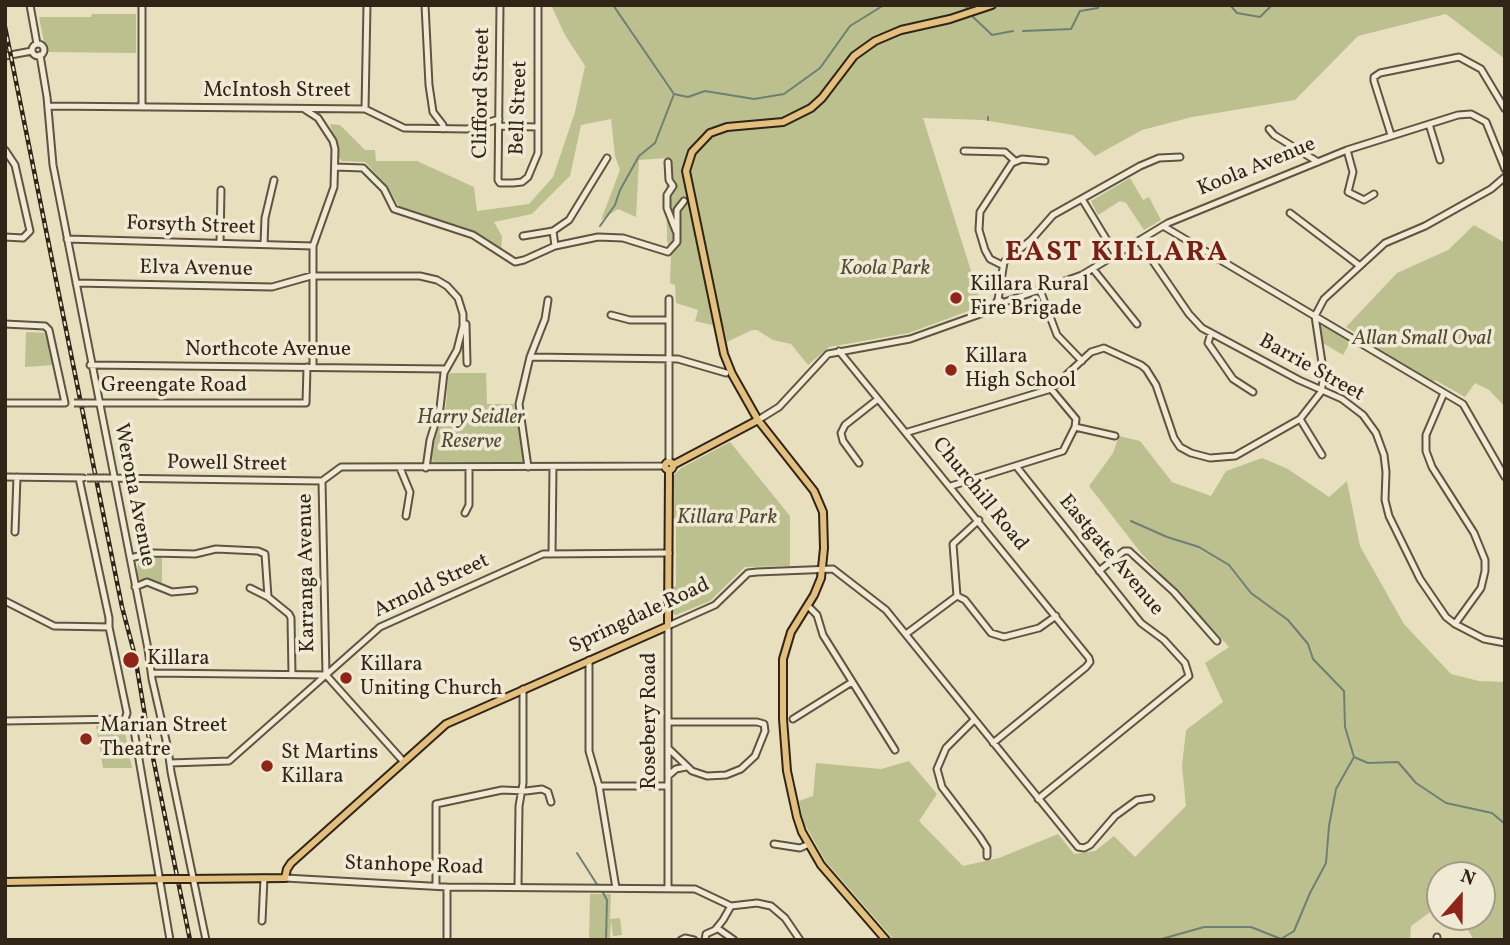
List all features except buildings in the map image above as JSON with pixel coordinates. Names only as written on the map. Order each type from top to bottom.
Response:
[{"type":"main road","points":[[886,940],[836,884],[809,844],[797,817],[787,771],[782,695],[786,646],[791,632],[808,606],[823,570],[824,527],[820,503],[806,480],[758,420],[724,354],[698,229],[683,181],[685,159],[701,135],[717,126],[783,122],[811,108],[822,98],[854,56],[875,41],[901,30],[992,5]]},
{"type":"main road","name":"Koola Avenue","points":[[669,466],[758,420]]},
{"type":"main road","name":"Rosebery Road","points":[[668,625],[669,466]]},
{"type":"main road","name":"Springdale Road","points":[[285,878],[291,863],[403,761],[454,719],[668,625]]},
{"type":"main road","name":"Stanhope Road","points":[[5,882],[285,878]]},
{"type":"street","points":[[5,56],[32,51],[37,44],[30,5]]},
{"type":"street","points":[[142,5],[142,107]]},
{"type":"street","points":[[365,109],[367,5]]},
{"type":"street","points":[[425,5],[429,85],[433,112],[443,129]]},
{"type":"street","name":"Clifford Street","points":[[498,180],[500,5]]},
{"type":"street","name":"Bell Street","points":[[498,180],[500,183],[518,183],[528,177],[538,153],[538,5]]},
{"type":"street","name":"Werona Avenue","points":[[37,44],[44,48],[40,55],[53,165],[90,365],[170,763],[190,879],[206,940]]},
{"type":"street","points":[[32,51],[35,55],[40,55]]},
{"type":"street","points":[[1391,135],[1374,81],[1374,77],[1380,73],[1459,57],[1481,69],[1505,109]]},
{"type":"street","name":"McIntosh Street","points":[[48,106],[365,109],[404,128],[467,129],[499,122],[537,127]]},
{"type":"street","points":[[304,109],[318,118]]},
{"type":"street","points":[[310,367],[313,246],[334,190],[335,167],[334,145],[318,118],[317,109]]},
{"type":"street","name":"Koola Avenue","points":[[758,420],[779,407],[825,356],[839,351],[910,339],[983,313],[999,303],[1093,269],[1163,226],[1347,150],[1391,135],[1465,113],[1477,116],[1489,128],[1505,169]]},
{"type":"street","points":[[1429,124],[1440,160]]},
{"type":"street","points":[[1269,129],[1274,135],[1318,162]]},
{"type":"street","points":[[5,150],[15,164],[30,231],[23,237],[5,237]]},
{"type":"street","points":[[1347,150],[1353,172],[1348,192],[1364,200],[1374,194]]},
{"type":"street","points":[[964,151],[1005,152],[1015,162]]},
{"type":"street","points":[[999,303],[1003,265],[1031,240],[1053,215],[1140,166],[1159,158],[1180,157]]},
{"type":"street","points":[[523,236],[553,231],[569,220],[607,158]]},
{"type":"street","points":[[1003,265],[987,255],[978,221],[985,203],[1015,162],[1022,159],[1045,161]]},
{"type":"street","points":[[668,162],[669,180],[673,186],[667,195],[667,208],[670,222],[677,234]]},
{"type":"street","points":[[335,167],[363,168],[384,189],[394,209],[473,235],[515,261],[524,260],[555,246],[598,237],[623,238],[665,252],[677,242],[677,210],[684,201]]},
{"type":"street","points":[[908,432],[1051,389],[1095,349],[1104,348],[1141,365],[1156,385],[1176,442],[1183,449],[1196,455],[1217,458],[1235,456],[1300,419],[1322,390],[1324,376],[1315,317],[1324,299],[1385,243],[1425,226],[1491,189],[1505,177]]},
{"type":"street","points":[[264,244],[265,218],[274,180]]},
{"type":"street","points":[[220,243],[222,190]]},
{"type":"street","points":[[1082,199],[1116,255]]},
{"type":"street","points":[[1290,213],[1360,267]]},
{"type":"street","points":[[1163,226],[1466,407],[1505,477]]},
{"type":"street","points":[[553,231],[555,246]]},
{"type":"street","name":"Forsyth Street","points":[[67,239],[313,246]]},
{"type":"street","points":[[1139,241],[1195,322],[1211,333],[1208,343],[1233,379],[1254,392]]},
{"type":"street","points":[[1093,269],[1137,324]]},
{"type":"street","name":"Elva Avenue","points":[[76,283],[272,287],[313,276],[420,276],[432,278],[447,286],[455,294],[463,314]]},
{"type":"street","points":[[1041,290],[1057,335],[1082,361]]},
{"type":"street","name":"Rosebery Road","points":[[669,299],[669,466]]},
{"type":"street","points":[[528,467],[519,404],[530,357],[545,319],[548,300]]},
{"type":"street","points":[[463,314],[466,321],[467,363]]},
{"type":"street","points":[[426,467],[429,440],[440,408],[445,369],[462,336],[463,314]]},
{"type":"street","points":[[611,315],[630,320],[669,320]]},
{"type":"street","points":[[5,324],[45,326],[50,330],[65,403]]},
{"type":"street","name":"Barrie Street","points":[[1211,333],[1353,406],[1363,415],[1376,433],[1386,463],[1385,500],[1389,516],[1420,579],[1446,617],[1455,624],[1484,639],[1505,643]]},
{"type":"street","name":"Churchill Road","points":[[839,351],[908,432],[1089,657],[1090,662],[993,743]]},
{"type":"street","points":[[530,357],[670,358],[726,373]]},
{"type":"street","name":"Northcote Avenue","points":[[90,365],[445,369]]},
{"type":"street","name":"Greengate Road","points":[[5,403],[306,403],[310,367]]},
{"type":"street","points":[[951,486],[1063,451],[1076,419],[1051,389]]},
{"type":"street","points":[[1444,393],[1426,435],[1426,451],[1432,467],[1474,533],[1485,560],[1481,588],[1455,624]]},
{"type":"street","points":[[859,463],[842,441],[841,433],[845,425],[878,399]]},
{"type":"street","points":[[1300,419],[1322,455]]},
{"type":"street","points":[[1075,426],[1115,436]]},
{"type":"street","points":[[322,481],[341,467],[669,466]]},
{"type":"street","name":"Eastgate Avenue","points":[[1016,466],[1140,623],[1164,640],[1185,663],[1189,676],[1038,799]]},
{"type":"street","points":[[465,513],[468,505],[469,467]]},
{"type":"street","points":[[552,553],[553,467]]},
{"type":"street","points":[[400,468],[410,492],[406,516]]},
{"type":"street","name":"Powell Street","points":[[5,477],[322,481]]},
{"type":"street","points":[[15,532],[17,477]]},
{"type":"street","points":[[79,478],[109,618],[127,713],[125,719]]},
{"type":"street","name":"Karranga Avenue","points":[[322,481],[326,675],[403,761]]},
{"type":"street","points":[[957,596],[953,544],[979,520]]},
{"type":"street","points":[[130,558],[152,553],[195,554],[216,549],[258,551],[266,557],[268,597]]},
{"type":"street","points":[[1099,571],[1124,551],[1129,551],[1174,592],[1217,641]]},
{"type":"street","name":"Arnold Street","points":[[170,763],[229,761],[388,621],[543,554],[669,554]]},
{"type":"street","name":"Springdale Road","points":[[668,625],[715,606],[748,573],[827,568],[837,572],[886,610],[1075,844],[1081,848],[1087,847],[1121,811],[1140,798],[1152,798]]},
{"type":"street","points":[[135,587],[147,582],[172,592],[194,590]]},
{"type":"street","points":[[250,587],[268,597],[291,618],[292,674]]},
{"type":"street","points":[[957,596],[965,600],[991,633],[1004,637],[1039,628],[1056,616]]},
{"type":"street","points":[[906,634],[957,596]]},
{"type":"street","points":[[5,601],[54,626],[109,627]]},
{"type":"street","points":[[808,606],[817,615],[823,635],[895,750]]},
{"type":"street","name":"Rosebery Road","points":[[668,625],[668,888]]},
{"type":"street","points":[[589,660],[589,751],[599,786],[616,888]]},
{"type":"street","points":[[152,673],[326,675]]},
{"type":"street","points":[[793,719],[852,682]]},
{"type":"street","points":[[519,887],[523,689]]},
{"type":"street","points":[[5,722],[125,719],[133,726],[170,940]]},
{"type":"street","points":[[974,720],[946,748],[937,769],[942,787],[987,848],[986,856]]},
{"type":"street","points":[[668,722],[757,722],[764,724],[765,731],[755,757],[741,769],[726,775],[699,774],[686,767],[668,748]]},
{"type":"street","points":[[668,776],[676,769],[686,767]]},
{"type":"street","points":[[599,786],[668,786]]},
{"type":"street","points":[[436,887],[436,804],[502,790],[544,789],[551,802]]},
{"type":"street","points":[[774,844],[800,848],[809,844]]},
{"type":"street","points":[[262,921],[264,878]]},
{"type":"street","name":"Stanhope Road","points":[[285,878],[436,887],[699,890],[731,906],[757,903],[771,906],[785,918],[800,940]]},
{"type":"street","points":[[447,887],[447,940]]},
{"type":"street","points":[[705,940],[706,934],[716,928],[731,906]]},
{"type":"street","points":[[716,928],[734,940]]},
{"type":"street","points":[[681,940],[694,940]]},
{"type":"green space","name":"Koola Park","points":[[551,5],[1505,5],[1505,59],[1446,14],[1358,36],[1295,100],[1192,117],[1142,130],[1095,156],[1073,135],[983,120],[923,118],[982,306],[909,333],[829,347],[808,365],[791,344],[773,340],[757,330],[727,342],[724,328],[695,321],[698,310],[676,303],[675,285],[670,283],[671,256],[667,240],[666,158],[639,160],[636,217],[618,209],[601,220],[620,170],[615,156],[611,119],[581,125],[570,176],[532,214],[494,222],[502,236],[501,254],[478,235],[402,212],[388,187],[365,162],[342,161],[339,158],[330,124],[340,125],[365,150],[375,150],[376,161],[417,161],[474,187],[477,211],[529,204],[553,177],[575,112],[585,66],[565,35]]},
{"type":"green space","points":[[92,14],[136,14],[136,53],[46,52],[39,17],[91,17]]},
{"type":"green space","points":[[1130,178],[1143,200],[1149,197],[1161,220],[1144,230],[1126,203],[1120,201],[1098,215],[1091,201]]},
{"type":"green space","name":"Allan Small Oval","points":[[1474,225],[1505,243],[1505,407],[1489,390],[1475,383],[1465,397],[1435,380],[1433,383],[1374,349],[1376,345],[1346,327],[1397,273],[1448,250]]},
{"type":"green space","points":[[1325,325],[1351,341],[1343,355],[1321,342],[1319,330]]},
{"type":"green space","points":[[26,332],[47,333],[53,365],[25,367]]},
{"type":"green space","name":"Harry Seidler Reserve","points":[[486,373],[487,404],[514,404],[524,462],[433,462],[433,445],[446,406],[448,375]]},
{"type":"green space","points":[[1119,436],[1140,441],[1172,482],[1211,496],[1226,471],[1262,458],[1288,469],[1329,497],[1347,481],[1360,546],[1404,624],[1451,674],[1479,681],[1505,682],[1505,940],[1474,940],[1469,931],[1496,931],[1496,861],[1426,861],[1426,915],[1411,926],[1410,940],[894,940],[826,862],[804,823],[799,801],[813,796],[816,763],[881,769],[909,761],[937,794],[919,821],[963,866],[999,858],[1058,834],[1074,854],[1095,851],[1114,836],[1135,857],[1186,806],[1182,766],[1186,730],[1223,702],[1205,663],[1229,647],[1141,553],[1089,486],[1113,453]]},
{"type":"green space","name":"Killara Park","points":[[730,442],[790,516],[790,566],[745,567],[710,601],[676,615],[672,613],[672,587],[676,586],[674,475],[681,468]]},
{"type":"green space","points":[[162,556],[162,586],[139,579],[138,563],[146,557]]},
{"type":"green space","points":[[96,726],[124,727],[132,768],[103,768]]},
{"type":"green space","points":[[590,894],[611,894],[610,919],[620,918],[622,935],[613,936],[611,920],[610,940],[589,940]]},
{"type":"waterway","points":[[613,5],[674,94]]},
{"type":"waterway","points":[[600,226],[615,205],[620,190],[639,156],[655,143],[674,94],[688,97],[705,91],[754,99],[784,94],[820,68],[850,26],[884,5]]},
{"type":"waterway","points":[[964,5],[969,10]]},
{"type":"waterway","points":[[1023,31],[1071,29],[1080,11],[1098,8],[1099,5]]},
{"type":"waterway","points":[[1230,5],[1237,13],[1260,17],[1272,5]]},
{"type":"waterway","points":[[971,15],[992,35],[1013,31]]},
{"type":"waterway","points":[[1131,521],[1199,547],[1229,565],[1251,593],[1288,620],[1308,644],[1313,659],[1344,691],[1345,727],[1354,757]]},
{"type":"waterway","points":[[1158,940],[1204,927],[1251,927],[1281,939],[1294,931],[1326,863],[1336,789],[1354,757],[1368,763],[1398,762],[1416,783],[1446,803],[1492,813],[1505,824]]},
{"type":"waterway","points":[[577,853],[598,886]]},
{"type":"waterway","points":[[602,891],[607,900],[606,940]]},
{"type":"railway","points":[[5,27],[122,607],[135,656],[190,940]]},
{"type":"place","name":"Killara Rural Fire Brigade","points":[[956,298]]},
{"type":"place","name":"Killara High School","points":[[951,370]]},
{"type":"place","name":"Killara","points":[[131,660]]},
{"type":"place","name":"Killara Uniting Church","points":[[346,678]]},
{"type":"place","name":"Marian Street Theatre","points":[[86,739]]},
{"type":"place","name":"St Martins Killara","points":[[267,766]]},
{"type":"district","name":"EAST KILLARA","points":[[1117,255]]}]
